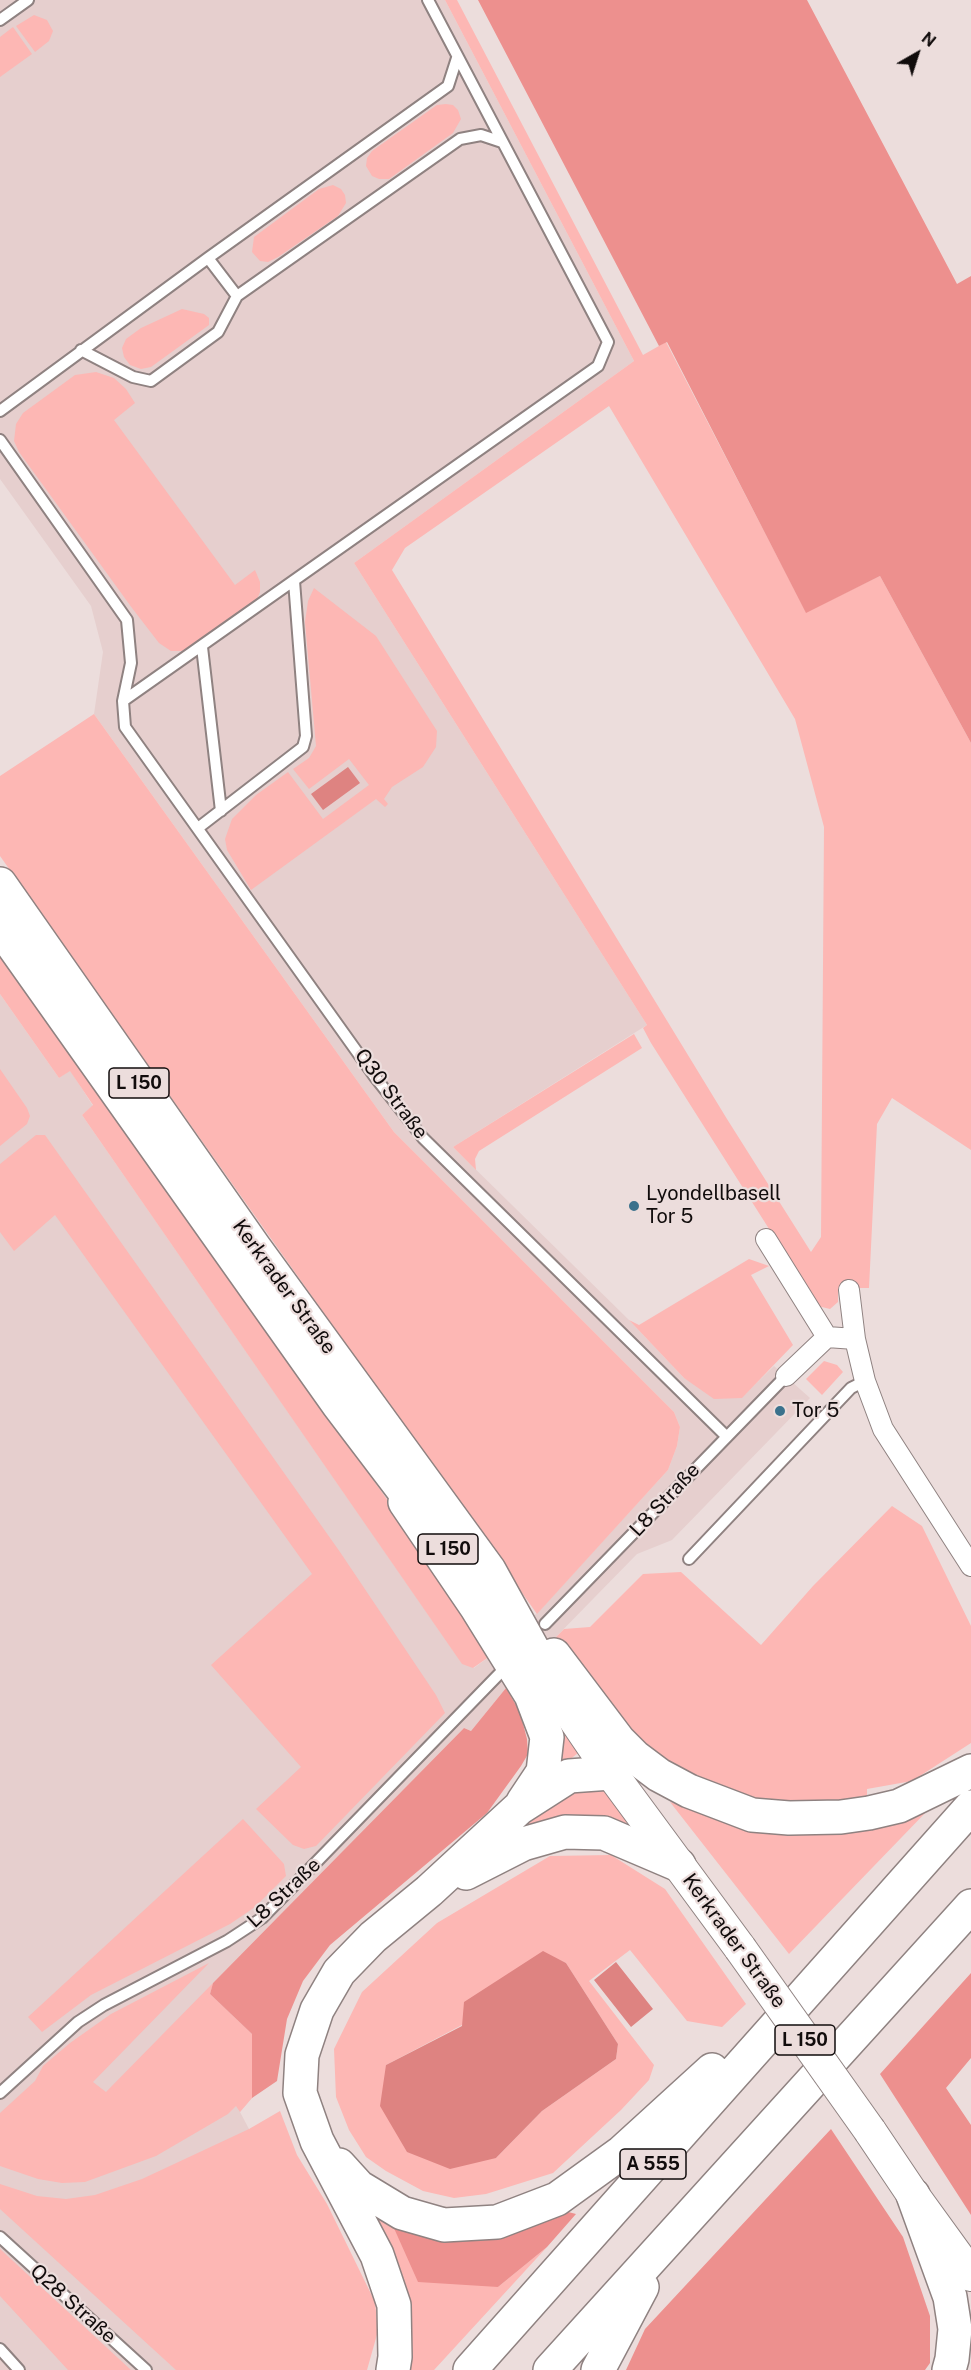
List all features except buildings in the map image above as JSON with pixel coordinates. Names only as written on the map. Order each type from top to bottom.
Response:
[{"type":"highway","name":"Kerkrader Straße","points":[[0,884],[254,1246],[489,1570],[558,1695]]},
{"type":"highway","name":"Kerkrader Straße","points":[[0,927],[338,1404],[558,1695]]},
{"type":"highway","points":[[338,1404],[477,1608],[531,1695],[547,1737],[543,1772],[519,1808]]},
{"type":"highway","points":[[489,1570],[619,1741],[635,1757],[659,1775],[719,1804],[752,1815],[780,1818],[841,1817],[899,1806],[971,1771]]},
{"type":"highway","points":[[393,2370],[394,2306],[384,2275],[377,2255],[317,2141],[300,2093],[302,2055],[317,2010],[339,1972],[373,1937],[429,1892],[519,1808],[569,1776],[611,1773]]},
{"type":"highway","name":"A 555","points":[[470,2370],[971,1807]]},
{"type":"highway","points":[[429,1892],[522,1844],[565,1832],[603,1833],[679,1865]]},
{"type":"highway","name":"A 555","points":[[550,2370],[971,1906]]},
{"type":"highway","points":[[317,2141],[359,2187],[402,2213],[444,2226],[496,2222],[557,2199],[622,2152],[836,1958]]},
{"type":"highway","points":[[913,2195],[950,2297],[955,2329],[949,2370]]},
{"type":"highway","points":[[598,2370],[668,2240]]},
{"type":"main road","name":"Kerkrader Straße","points":[[558,1695],[611,1773],[741,1948],[971,2275]]},
{"type":"street","points":[[766,1239],[827,1337]]},
{"type":"street","points":[[849,1290],[855,1339],[865,1381],[883,1429],[971,1566]]},
{"type":"street","points":[[786,1376],[827,1337],[855,1339]]},
{"type":"lane","points":[[0,20],[28,0]]},
{"type":"lane","points":[[123,701],[598,366],[608,342],[428,0]]},
{"type":"lane","points":[[0,411],[81,350],[448,86],[457,58]]},
{"type":"lane","points":[[81,350],[133,377],[151,381],[218,332],[237,296],[460,140],[481,135],[502,142]]},
{"type":"lane","points":[[208,258],[237,296]]},
{"type":"lane","points":[[0,440],[127,620],[131,663],[123,701]]},
{"type":"lane","points":[[198,828],[303,747],[306,736],[294,581]]},
{"type":"lane","points":[[202,647],[220,811]]},
{"type":"lane","name":"Q30 Straße","points":[[123,701],[125,727],[375,1077],[423,1138],[726,1436]]},
{"type":"lane","name":"L8 Straße","points":[[545,1624],[786,1376]]},
{"type":"lane","points":[[689,1559],[851,1388],[865,1381]]},
{"type":"lane","name":"L8 Straße","points":[[0,2093],[78,2022],[114,2000],[227,1941],[262,1918],[503,1670]]},
{"type":"lane","name":"Q28 Straße","points":[[0,2236],[146,2370]]},
{"type":"lane","points":[[0,2349],[19,2370]]},
{"type":"shaded area","points":[[0,0],[445,0],[634,361],[354,563],[647,1025],[453,1147],[629,1320],[684,1378],[741,1398],[774,1366],[810,1398],[672,1540],[637,1554],[506,1688],[471,1731],[464,1728],[213,1983],[210,1994],[252,2034],[252,2098],[240,2112],[249,2129],[317,2370],[0,2370],[0,994],[59,1078],[70,1070],[93,1106],[82,1115],[462,1663],[474,1668],[493,1654],[537,1613],[668,1470],[677,1446],[680,1427],[674,1412],[394,1132],[94,714],[103,652],[91,606],[0,479]]},
{"type":"shaded area","points":[[445,0],[457,0],[643,355],[666,342],[806,612],[880,576],[971,743],[971,1150],[892,1098],[877,1124],[869,1288],[838,1288],[838,1302],[830,1309],[818,1306],[651,1043],[643,1028],[647,1025],[354,563],[634,361]],"holes":[[[609,406],[795,719],[824,827],[821,1237],[811,1252],[727,1119],[392,570],[405,548]]]},
{"type":"shaded area","points":[[478,0],[807,0],[957,284],[971,276],[971,743],[880,576],[806,613],[667,342],[659,346]]},
{"type":"shaded area","points":[[34,15],[47,20],[53,31],[49,41],[35,52],[16,26]]},
{"type":"shaded area","points":[[13,27],[32,54],[0,77],[0,37]]},
{"type":"shaded area","points":[[437,105],[453,105],[458,110],[461,119],[453,133],[389,179],[372,176],[366,166],[367,158],[372,151]]},
{"type":"shaded area","points":[[333,185],[341,189],[345,195],[346,203],[338,216],[278,257],[268,262],[260,261],[252,252],[254,237],[319,189]]},
{"type":"shaded area","points":[[182,309],[204,314],[209,318],[209,325],[151,367],[141,369],[130,365],[124,357],[122,348],[126,339],[141,328]]},
{"type":"shaded area","points":[[96,372],[114,378],[126,389],[135,403],[114,420],[235,585],[255,570],[260,582],[260,592],[255,604],[184,651],[171,651],[159,643],[19,452],[14,441],[16,424],[23,413],[75,375]]},
{"type":"shaded area","points":[[314,588],[376,636],[437,731],[436,747],[423,767],[392,787],[384,799],[388,804],[385,807],[376,799],[251,890],[227,850],[225,839],[232,819],[256,795],[288,772],[323,819],[369,785],[349,759],[309,789],[293,769],[309,758],[316,746],[305,622],[308,601]]},
{"type":"shaded area","points":[[94,714],[394,1132],[674,1412],[680,1427],[677,1446],[668,1470],[537,1614],[0,856],[0,776]]},
{"type":"shaded area","points":[[348,767],[360,783],[323,810],[311,794]]},
{"type":"shaded area","points":[[0,953],[481,1632],[493,1654],[473,1668],[462,1664],[82,1115],[93,1105],[70,1071],[59,1078],[0,994]]},
{"type":"shaded area","points":[[634,1034],[642,1048],[479,1151],[475,1159],[476,1170],[453,1147]]},
{"type":"shaded area","points":[[0,1069],[30,1116],[27,1124],[0,1146]]},
{"type":"shaded area","points":[[36,1135],[45,1135],[340,1552],[436,1695],[445,1713],[316,1846],[304,1849],[293,1845],[256,1809],[301,1767],[211,1665],[312,1574],[55,1215],[14,1251],[0,1232],[0,1164]]},
{"type":"shaded area","points":[[749,1259],[769,1266],[751,1275],[793,1345],[742,1398],[714,1399],[684,1378],[629,1320],[639,1325]]},
{"type":"shaded area","points":[[824,1361],[837,1365],[843,1372],[822,1395],[806,1379]]},
{"type":"shaded area","points":[[892,1506],[922,1526],[971,1626],[971,1743],[912,1781],[867,1789],[867,1799],[779,1808],[666,1765],[606,1707],[555,1638],[564,1629],[590,1627],[643,1574],[681,1572],[761,1645],[813,1586]]},
{"type":"shaded area","points":[[506,1688],[520,1712],[527,1739],[528,1754],[521,1766],[487,1813],[330,1945],[303,1981],[287,2019],[277,2081],[252,2098],[252,2034],[210,1994],[213,1983],[464,1728],[471,1731]]},
{"type":"shaded area","points":[[552,1715],[578,1753],[553,1773]]},
{"type":"shaded area","points":[[599,1782],[629,1823],[508,1831],[547,1798]]},
{"type":"shaded area","points":[[670,1802],[769,1831],[843,1834],[929,1809],[789,1954]]},
{"type":"shaded area","points":[[243,1819],[284,1864],[286,1876],[255,1907],[230,1924],[91,1995],[42,2032],[28,2017]]},
{"type":"shaded area","points":[[611,1855],[665,1889],[746,2004],[722,2027],[687,2021],[630,1950],[589,1981],[654,2065],[649,2080],[621,2110],[553,2173],[486,2194],[454,2198],[423,2191],[366,2157],[349,2130],[336,2097],[334,2049],[362,1992],[437,1923],[550,1856]],"holes":[[[543,1952],[566,1963],[618,2044],[616,2059],[542,2111],[496,2158],[386,2065],[462,2025]]]},
{"type":"shaded area","points":[[543,1951],[566,1963],[618,2044],[616,2059],[542,2111],[496,2158],[450,2169],[407,2152],[380,2106],[386,2065],[462,2026],[464,2002]]},
{"type":"shaded area","points":[[616,1962],[653,2009],[631,2027],[594,1980]]},
{"type":"shaded area","points":[[209,1963],[93,2082],[106,2092],[213,1983],[210,1994],[252,2034],[252,2098],[240,2112],[236,2106],[228,2114],[156,2156],[85,2182],[62,2183],[38,2179],[0,2166],[0,2113],[35,2081],[43,2066],[70,2043],[111,2014]]},
{"type":"shaded area","points":[[971,1973],[971,2058],[946,2088],[971,2125],[971,2215],[880,2074]]},
{"type":"shaded area","points":[[280,2111],[297,2155],[327,2204],[375,2302],[378,2331],[367,2370],[176,2370],[0,2209],[0,2184],[37,2196],[66,2199],[95,2195],[142,2179],[249,2129]]},
{"type":"shaded area","points":[[831,2129],[903,2237],[930,2316],[930,2363],[925,2370],[626,2370],[645,2329]]},
{"type":"shaded area","points":[[355,2199],[498,2287],[547,2247],[434,2370],[399,2370]]},
{"type":"shaded area","points":[[553,2208],[576,2214],[547,2247],[498,2287],[418,2282],[389,2217]]},
{"type":"shaded area","points":[[0,2249],[131,2370],[68,2370],[0,2296]]},
{"type":"place","name":"Lyondellbasell Tor 5","points":[[634,1206]]},
{"type":"place","name":"Tor 5","points":[[780,1411]]}]
